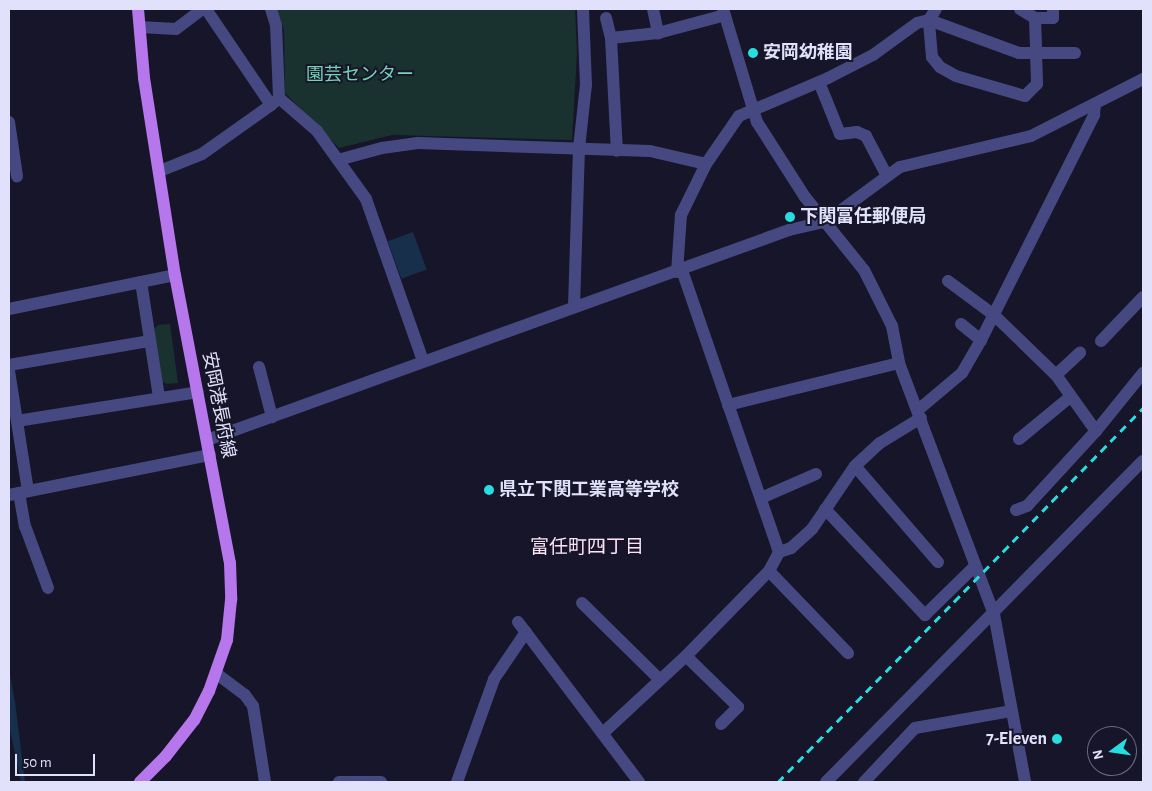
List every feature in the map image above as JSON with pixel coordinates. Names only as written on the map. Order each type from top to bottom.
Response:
[{"type":"main road","name":"安岡港長府線","points":[[138,9],[144,78],[176,275],[230,564],[232,600],[227,640],[217,674],[194,720],[166,756],[140,782]]},
{"type":"street","points":[[140,26],[176,30],[205,9],[275,102],[317,131],[366,199],[423,361]]},
{"type":"street","points":[[272,9],[276,25],[275,102]]},
{"type":"street","points":[[574,307],[579,148],[586,85],[583,9]]},
{"type":"street","points":[[653,9],[658,33]]},
{"type":"street","points":[[936,9],[930,20],[932,57],[940,67],[956,76],[1025,96],[1037,84],[1035,18]]},
{"type":"street","points":[[1020,9],[1035,18],[1053,18],[1053,9]]},
{"type":"street","points":[[611,38],[658,33],[724,12],[751,111],[788,172],[864,270],[878,294],[892,326],[899,363],[994,614],[1010,711],[1025,782]]},
{"type":"street","points":[[606,18],[611,38],[617,151]]},
{"type":"street","points":[[779,552],[679,271],[680,215],[706,164],[739,116],[820,82],[873,55],[917,23],[930,20],[1019,53],[1075,53]]},
{"type":"street","points":[[207,440],[789,230],[825,222],[900,167],[1031,136],[1143,79]]},
{"type":"street","points":[[820,82],[840,134],[857,132],[866,136],[887,176]]},
{"type":"street","points":[[160,171],[202,154],[275,102]]},
{"type":"street","points":[[603,733],[659,679],[686,656],[769,571],[779,552],[791,548],[812,530],[855,466],[880,443],[919,414],[962,373],[994,315],[1094,115],[1095,104]]},
{"type":"street","points":[[12,120],[17,176]]},
{"type":"street","points":[[338,160],[382,148],[418,143],[650,151],[698,165],[706,164]]},
{"type":"street","points":[[9,310],[176,275]]},
{"type":"street","points":[[948,281],[994,315],[1056,375],[1070,397],[1096,430]]},
{"type":"street","points":[[141,282],[159,397]]},
{"type":"street","points":[[1103,335],[1128,306],[1143,297]]},
{"type":"street","points":[[961,324],[981,340]]},
{"type":"street","points":[[9,365],[150,341]]},
{"type":"street","points":[[1056,375],[1080,352]]},
{"type":"street","points":[[728,405],[899,363]]},
{"type":"street","points":[[259,366],[272,417]]},
{"type":"street","points":[[9,371],[17,421],[18,493],[25,526],[48,588]]},
{"type":"street","points":[[1016,510],[1027,506],[1096,430],[1143,373]]},
{"type":"street","points":[[17,421],[198,392]]},
{"type":"street","points":[[1019,438],[1070,397]]},
{"type":"street","points":[[18,493],[210,456]]},
{"type":"street","points":[[826,782],[1143,461]]},
{"type":"street","points":[[855,466],[938,562]]},
{"type":"street","points":[[761,498],[816,474]]},
{"type":"street","points":[[825,509],[925,615],[975,566]]},
{"type":"street","points":[[769,571],[821,631],[848,653]]},
{"type":"street","points":[[582,603],[659,679]]},
{"type":"street","points":[[457,782],[494,679],[522,627],[639,782]]},
{"type":"street","points":[[686,656],[738,707],[722,724]]},
{"type":"street","points":[[217,674],[245,695],[252,706],[265,782]]},
{"type":"street","points":[[864,782],[915,728],[1010,711]]},
{"type":"street","points":[[339,782],[381,782]]},
{"type":"green space","name":"園芸センター","points":[[277,9],[575,9],[577,53],[572,140],[392,135],[339,148],[285,93],[284,30]]},
{"type":"green space","points":[[170,324],[178,383],[167,384],[161,381],[154,329],[158,325]]},
{"type":"water","points":[[413,232],[427,270],[401,279],[388,241]]},
{"type":"water","points":[[9,669],[25,782],[21,782],[9,725]]},
{"type":"railway","points":[[778,782],[1143,408]]},
{"type":"place","name":"安岡幼稚園","points":[[753,53]]},
{"type":"place","name":"下関冨任郵便局","points":[[790,217]]},
{"type":"place","name":"県立下関工業高等学校","points":[[489,490]]},
{"type":"place","name":"7-Eleven","points":[[1057,739]]},
{"type":"district","name":"富任町四丁目","points":[[587,548]]}]
